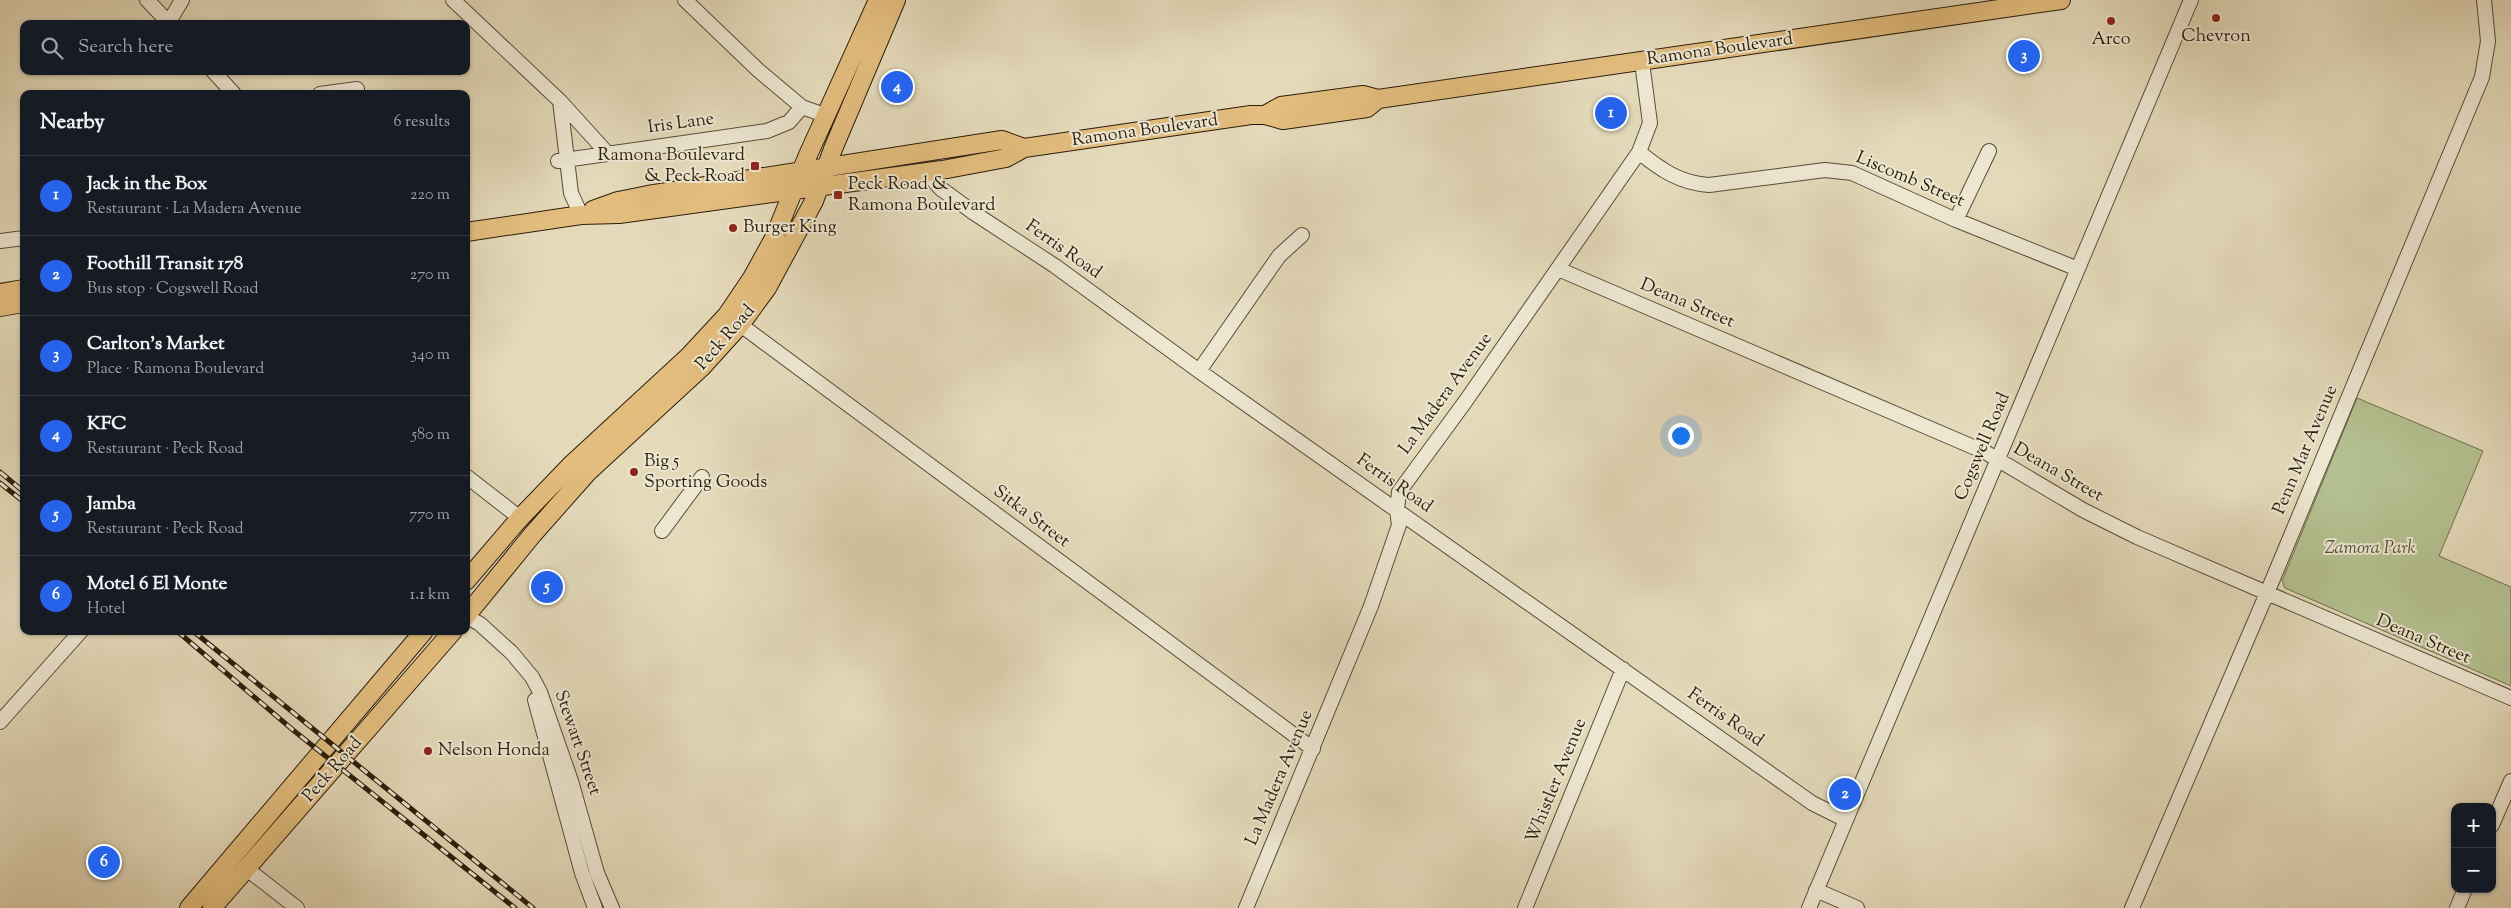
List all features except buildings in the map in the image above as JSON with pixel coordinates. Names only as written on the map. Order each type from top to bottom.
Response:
[{"type":"main road","name":"Peck Road","points":[[470,576],[520,518],[597,440],[689,356],[734,320],[767,288],[788,252],[820,187],[877,25],[878,0]]},
{"type":"main road","name":"Peck Road","points":[[470,611],[533,534],[587,473],[701,368],[734,320],[752,278],[774,238],[827,116],[877,25],[896,0]]},
{"type":"main road","name":"Ramona Boulevard","points":[[470,231],[581,215],[619,214],[926,172],[1006,158],[1024,148],[1266,115],[1280,106],[1363,94],[1378,99],[2061,0]]},
{"type":"main road","name":"Ramona Boulevard","points":[[581,215],[626,199],[1002,140],[1024,148]]},
{"type":"main road","points":[[0,293],[20,290]]},
{"type":"main road","points":[[0,306],[20,304]]},
{"type":"main road","name":"Peck Road","points":[[189,908],[421,635]]},
{"type":"main road","name":"Peck Road","points":[[212,908],[450,635]]},
{"type":"street","points":[[147,0],[166,20]]},
{"type":"street","points":[[171,20],[182,0]]},
{"type":"street","points":[[453,0],[560,102],[608,154]]},
{"type":"street","points":[[685,0],[758,70],[802,107],[827,116]]},
{"type":"street","name":"Cogswell Road","points":[[1809,908],[2191,0]]},
{"type":"street","name":"Penn Mar Avenue","points":[[2132,908],[2267,593],[2482,77],[2488,41],[2484,0]]},
{"type":"street","name":"La Madera Avenue","points":[[1246,908],[1371,606],[1399,525],[1397,510],[1399,492],[1639,152],[1650,123],[1642,62]]},
{"type":"street","points":[[217,75],[230,90]]},
{"type":"street","points":[[350,90],[357,89]]},
{"type":"street","points":[[560,102],[562,160],[571,193],[581,215]]},
{"type":"street","name":"Iris Lane","points":[[562,160],[767,131],[788,122],[802,107]]},
{"type":"street","points":[[1956,220],[1989,151]]},
{"type":"street","name":"Liscomb Street","points":[[1639,152],[1662,171],[1693,184],[1709,185],[1824,170],[1852,173],[1956,220],[2078,269]]},
{"type":"street","name":"Ferris Road","points":[[926,172],[940,188],[954,198],[1055,266],[1199,371],[1812,803],[1846,820]]},
{"type":"street","points":[[1199,371],[1279,256],[1302,235]]},
{"type":"street","points":[[0,241],[20,238]]},
{"type":"street","name":"Deana Street","points":[[1558,269],[1984,452],[2019,474],[2099,518],[2511,698]]},
{"type":"street","name":"Sitka Street","points":[[734,320],[1313,749]]},
{"type":"street","points":[[662,531],[702,476]]},
{"type":"street","points":[[470,479],[520,518]]},
{"type":"street","name":"Stewart Street","points":[[470,618],[480,624],[512,653],[532,677],[540,692],[571,781],[597,873],[612,908]]},
{"type":"street","name":"Stewart Street","points":[[470,624],[472,628],[510,659],[534,696],[582,873],[595,908]]},
{"type":"street","points":[[0,722],[77,635]]},
{"type":"street","name":"Whistler Avenue","points":[[1525,908],[1623,669]]},
{"type":"street","points":[[2496,816],[2511,781]]},
{"type":"street","points":[[247,869],[297,908]]},
{"type":"street","points":[[1816,890],[1857,908]]},
{"type":"street","points":[[2458,908],[2464,893]]},
{"type":"green space","name":"Zamora Park","points":[[2357,398],[2483,451],[2439,556],[2511,587],[2511,686],[2285,588],[2282,581]]},
{"type":"railway","points":[[0,472],[20,489]]},
{"type":"railway","points":[[0,483],[20,499]]},
{"type":"railway","points":[[182,635],[293,730],[515,908]]},
{"type":"railway","points":[[198,635],[533,908]]},
{"type":"place","name":"Chevron","points":[[2216,18]]},
{"type":"place","name":"Arco","points":[[2111,21]]},
{"type":"place","name":"Carlton's Market","points":[[2024,56]]},
{"type":"place","name":"KFC","points":[[897,87]]},
{"type":"place","name":"Jack in the Box","points":[[1611,113]]},
{"type":"place","name":"Ramona Boulevard & Peck Road","points":[[755,166]]},
{"type":"place","name":"Peck Road & Ramona Boulevard","points":[[838,195]]},
{"type":"place","name":"Burger King","points":[[733,228]]},
{"type":"place","name":"Big 5 Sporting Goods","points":[[634,472]]},
{"type":"place","name":"Jamba","points":[[547,587]]},
{"type":"place","name":"Nelson Honda","points":[[428,751]]},
{"type":"place","name":"Foothill Transit 178","points":[[1845,794]]},
{"type":"place","name":"Motel 6 El Monte","points":[[104,862]]}]
